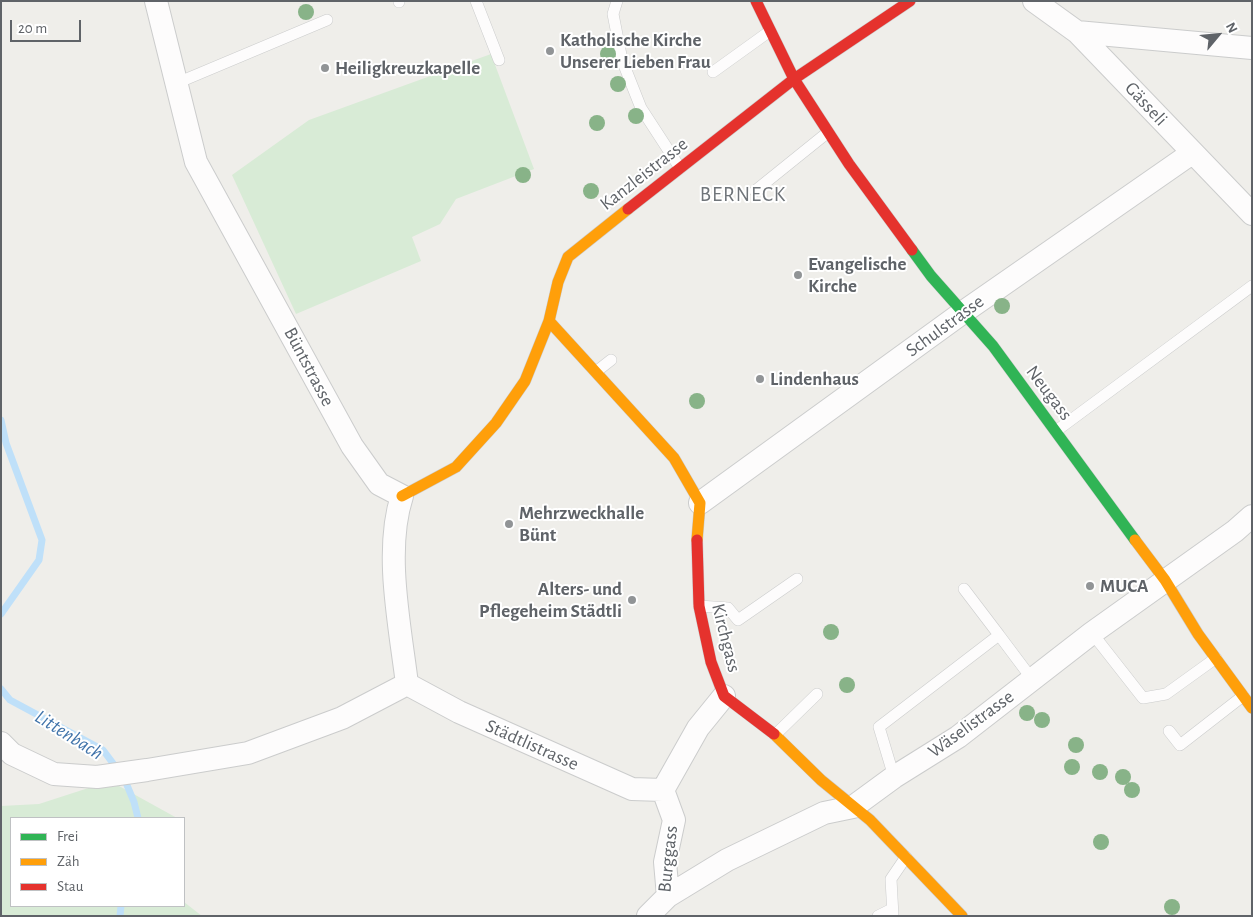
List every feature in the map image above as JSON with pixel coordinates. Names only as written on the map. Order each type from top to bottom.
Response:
[{"type":"street","name":"Büntstrasse","points":[[156,1],[196,162],[352,446],[379,484],[402,496]]},
{"type":"street","points":[[794,79],[910,1]]},
{"type":"street","name":"Neugass","points":[[760,3],[770,31],[794,79],[827,133],[932,276],[962,313],[993,346],[1056,431],[1165,580],[1216,658],[1252,708]]},
{"type":"street","name":"Gässeli","points":[[1043,3],[1077,32],[1252,214]]},
{"type":"street","points":[[1077,32],[1252,48]]},
{"type":"street","name":"Kanzleistrasse","points":[[549,321],[558,282],[568,257],[794,79]]},
{"type":"street","name":"Schulstrasse","points":[[700,503],[962,313],[1192,152]]},
{"type":"street","points":[[1,743],[12,754],[54,774],[97,777],[147,770],[248,753],[342,718],[407,684],[395,589],[396,516],[402,496],[456,467],[496,423],[525,380],[549,321],[674,458],[700,503]]},
{"type":"street","name":"Kirchgass","points":[[700,503],[696,550],[699,606],[711,662],[724,696],[775,735],[821,780],[870,820],[962,916]]},
{"type":"street","name":"Wäselistrasse","points":[[668,896],[727,860],[824,813],[852,807],[894,777],[958,737],[1032,678],[1165,580],[1243,536],[1252,516]]},
{"type":"street","name":"Städtlistrasse","points":[[407,684],[458,712],[632,789],[663,790]]},
{"type":"street","points":[[663,790],[698,728],[724,696]]},
{"type":"street","name":"Burggass","points":[[648,916],[668,896],[665,862],[674,820],[663,790]]},
{"type":"lane","points":[[476,1],[498,60]]},
{"type":"lane","points":[[617,1],[613,14],[622,60],[641,108],[680,168]]},
{"type":"lane","points":[[177,83],[327,20]]},
{"type":"lane","points":[[713,72],[770,31]]},
{"type":"lane","points":[[755,190],[827,133]]},
{"type":"lane","points":[[1056,431],[1252,286]]},
{"type":"lane","points":[[597,372],[610,360]]},
{"type":"lane","points":[[699,606],[728,608],[738,620],[796,579]]},
{"type":"lane","points":[[964,589],[1032,678]]},
{"type":"lane","points":[[1092,633],[1143,698],[1166,694],[1216,658]]},
{"type":"lane","points":[[894,777],[879,727],[998,634]]},
{"type":"lane","points":[[775,735],[817,694]]},
{"type":"lane","points":[[1168,730],[1180,745],[1244,696]]},
{"type":"lane","points":[[878,916],[893,912],[891,878],[906,857]]},
{"type":"green space","points":[[491,54],[534,169],[456,199],[440,224],[412,237],[421,261],[296,314],[232,175],[309,120]]},
{"type":"green space","points":[[110,781],[175,817],[10,817],[10,907],[185,907],[185,903],[202,916],[1,916],[1,806],[39,804]]},
{"type":"waterway","name":"Littenbach","points":[[1,420],[6,443],[42,540],[39,560],[1,614]]},
{"type":"waterway","name":"Littenbach","points":[[1,689],[10,700],[103,750],[124,778],[138,817]]},
{"type":"waterway","name":"Littenbach","points":[[120,916],[121,907]]},
{"type":"traffic: fast","points":[[912,250],[931,276],[993,346],[1135,540]]},
{"type":"traffic: slow","points":[[402,496],[456,467],[496,423],[525,381],[549,321],[558,282],[568,257],[628,209]]},
{"type":"traffic: slow","points":[[549,321],[674,458],[700,503],[697,540]]},
{"type":"traffic: slow","points":[[1135,540],[1165,580],[1198,634],[1252,708]]},
{"type":"traffic: slow","points":[[774,734],[821,780],[870,820],[962,916]]},
{"type":"traffic: jam","points":[[756,1],[794,79],[849,164],[912,250]]},
{"type":"traffic: jam","points":[[628,209],[794,79],[910,1]]},
{"type":"traffic: jam","points":[[697,540],[699,606],[711,662],[724,696],[774,734]]},
{"type":"place","name":"Katholische Kirche Unserer Lieben Frau","points":[[550,51]]},
{"type":"place","name":"Heiligkreuzkapelle","points":[[325,68]]},
{"type":"place","name":"Evangelische Kirche","points":[[798,275]]},
{"type":"place","name":"Lindenhaus","points":[[760,379]]},
{"type":"place","name":"Mehrzweckhalle Bünt","points":[[509,524]]},
{"type":"place","name":"MUCA","points":[[1090,586]]},
{"type":"place","name":"Alters- und Pflegeheim Städtli","points":[[632,600]]},
{"type":"district","name":"BERNECK","points":[[743,195]]}]
